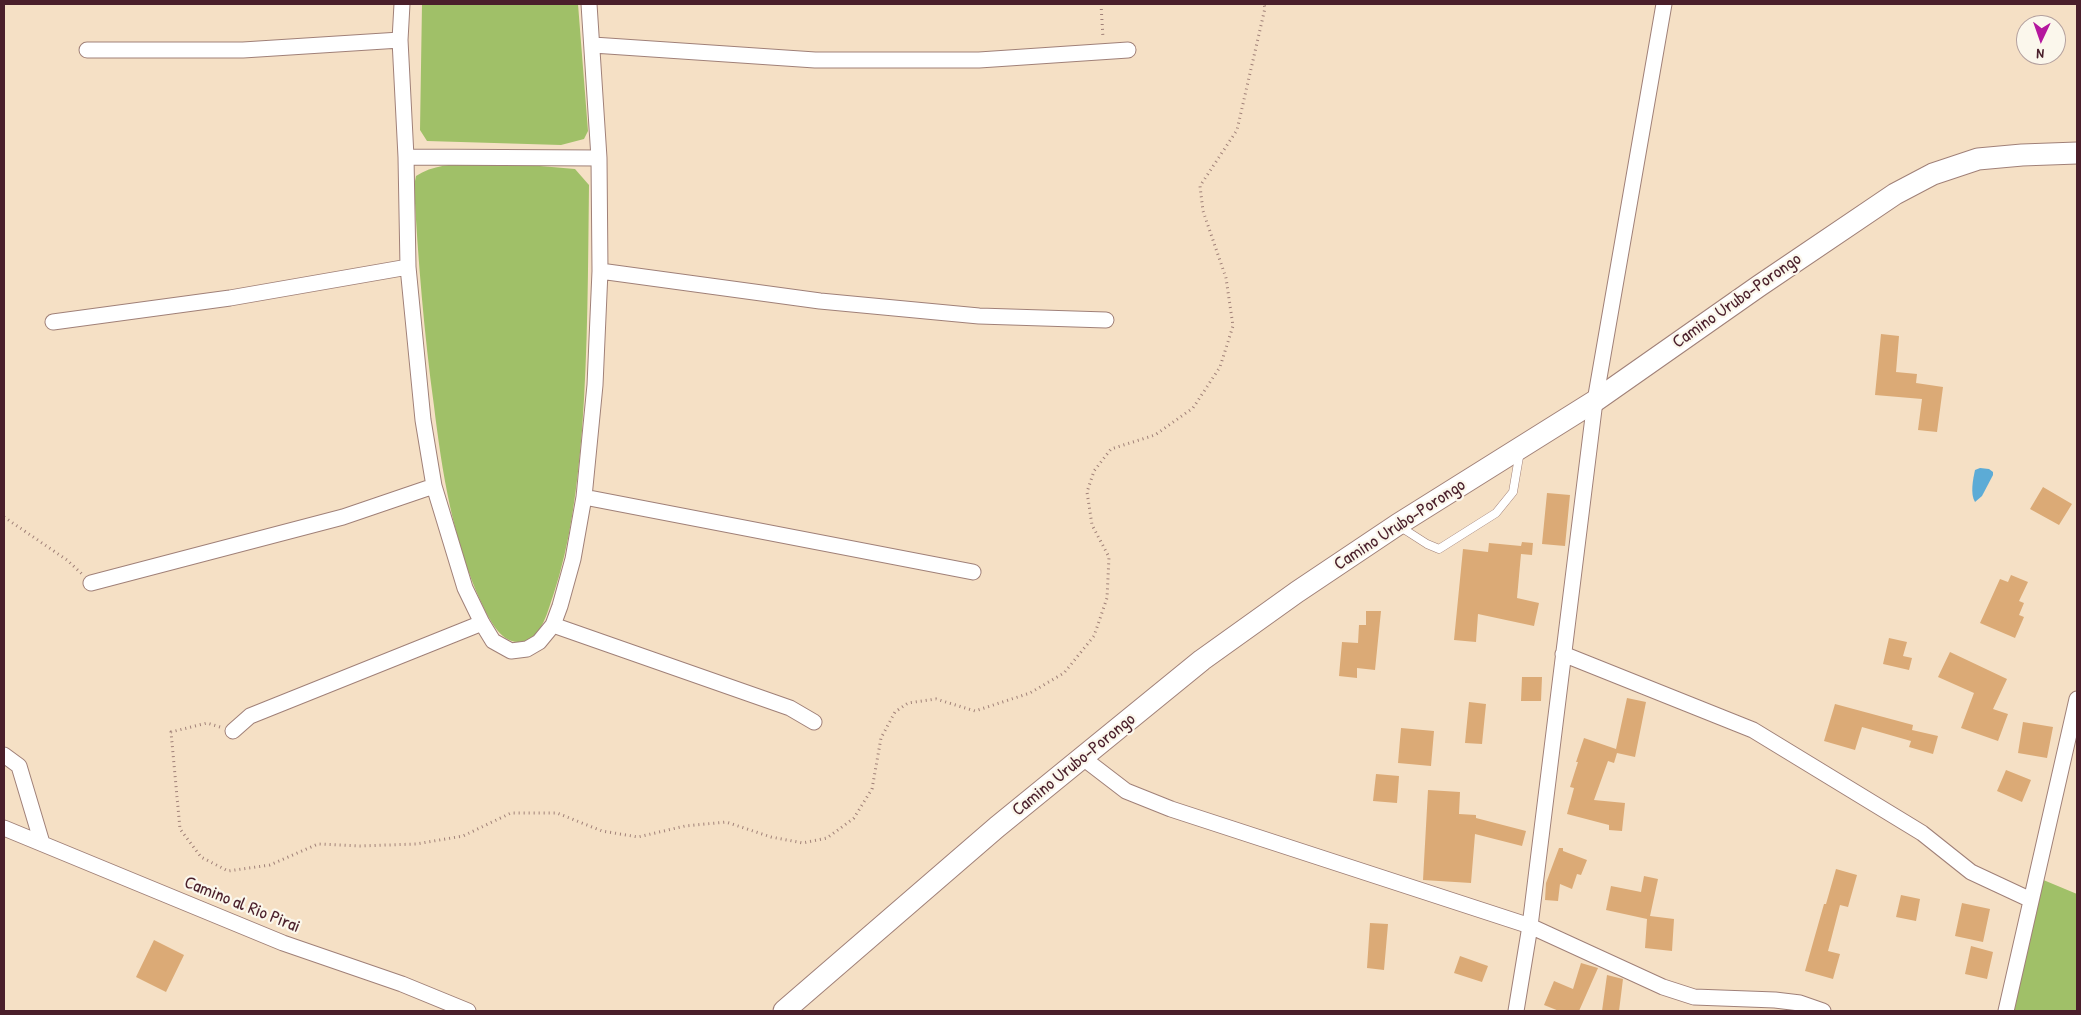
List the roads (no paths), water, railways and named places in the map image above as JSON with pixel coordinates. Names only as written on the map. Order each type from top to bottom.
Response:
[{"type":"main road","name":"Camino Urubo-Porongo","points":[[784,1011],[997,827],[1202,660],[1297,592],[1397,525],[1595,400],[1895,194],[1933,174],[1978,158],[2077,153]]},
{"type":"street","points":[[402,4],[400,40],[406,157],[408,267],[423,420],[434,486],[464,588],[493,641],[511,651],[527,649],[539,642],[553,625],[573,559],[584,497],[595,385],[600,271],[599,158],[589,4]]},
{"type":"street","points":[[1516,1011],[1530,926],[1595,400],[1664,4]]},
{"type":"street","points":[[87,50],[243,50],[400,40]]},
{"type":"street","points":[[593,45],[815,60],[979,60],[1128,50]]},
{"type":"street","points":[[406,157],[599,158]]},
{"type":"street","points":[[52,322],[230,298],[408,267]]},
{"type":"street","points":[[600,271],[830,302],[978,316],[1106,320]]},
{"type":"street","points":[[91,583],[342,517],[434,486]]},
{"type":"street","points":[[584,497],[973,572]]},
{"type":"street","points":[[233,731],[250,716],[482,623]]},
{"type":"street","points":[[553,625],[790,708],[814,722]]},
{"type":"street","points":[[1563,654],[1753,730],[1922,833],[1971,872],[2031,900]]},
{"type":"street","points":[[2006,1011],[2077,699]]},
{"type":"street","points":[[4,755],[20,766],[42,843]]},
{"type":"street","points":[[1083,758],[1126,791],[1171,809],[1530,926],[1663,987],[1694,997],[1775,1000],[1800,1003],[1823,1011]]},
{"type":"street","name":"Camino al Rio Pirai","points":[[4,828],[283,943],[402,984],[468,1011]]},
{"type":"lane","points":[[1397,525],[1427,544],[1440,549],[1496,513],[1513,492],[1521,447]]},
{"type":"water","points":[[1980,468],[1989,469],[1993,472],[1993,475],[1982,496],[1975,502],[1972,491],[1973,482],[1975,470]]}]
